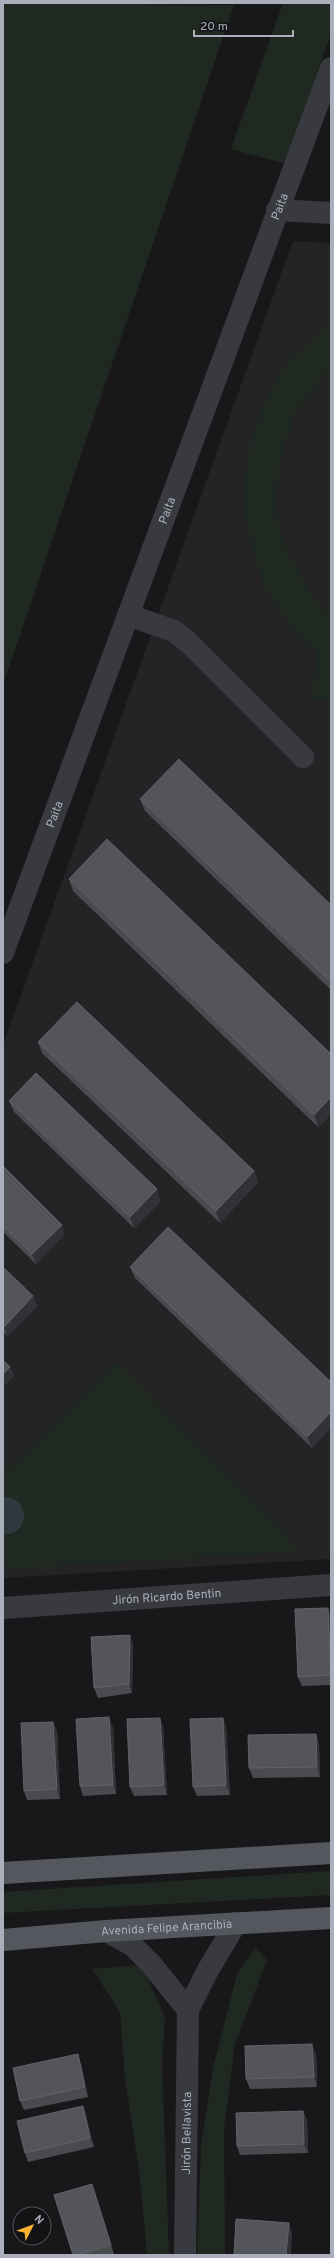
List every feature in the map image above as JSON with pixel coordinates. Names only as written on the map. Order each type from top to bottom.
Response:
[{"type":"main road","points":[[3,1873],[331,1853]]},
{"type":"main road","name":"Avenida Felipe Arancibia","points":[[3,1940],[106,1931],[331,1918]]},
{"type":"street","name":"Paita","points":[[3,952],[277,210],[331,68]]},
{"type":"street","points":[[277,210],[331,213]]},
{"type":"street","points":[[128,615],[174,631],[188,642],[303,757]]},
{"type":"street","name":"Jirón Ricardo Bentin","points":[[3,1608],[331,1585]]},
{"type":"street","name":"Jirón Bellavista","points":[[185,2255],[188,2010],[208,1970],[236,1923]]},
{"type":"street","points":[[106,1931],[132,1945],[151,1964],[188,2010]]},
{"type":"shaded area","points":[[3,3],[234,5],[3,685]]},
{"type":"shaded area","points":[[283,3],[331,3],[331,33],[287,161],[283,163],[231,149]]},
{"type":"shaded area","points":[[293,241],[331,243],[331,1559],[3,1578],[3,1045]]},
{"type":"shaded area","points":[[331,321],[331,366],[296,413],[280,460],[276,508],[287,551],[310,590],[331,618],[331,699],[312,699],[316,652],[290,626],[264,588],[252,550],[244,511],[245,474],[251,438],[266,400],[286,363]]},
{"type":"shaded area","points":[[118,1362],[302,1552],[9,1569],[3,1563],[3,1474]]},
{"type":"shaded area","points":[[3,1497],[12,1498],[19,1503],[23,1509],[23,1523],[12,1533],[3,1534]]},
{"type":"shaded area","points":[[331,1871],[331,1895],[3,1913],[3,1892]]},
{"type":"shaded area","points":[[255,1948],[267,1960],[235,2044],[224,2129],[225,2255],[197,2255],[201,2146],[213,2068],[237,1974]]},
{"type":"shaded area","points":[[142,1965],[165,2018],[162,2063],[169,2255],[147,2255],[140,2177],[125,2078],[120,2012],[92,1969]]},
{"type":"building","points":[[179,759],[331,905],[331,982],[140,799]]},
{"type":"building","points":[[107,839],[331,1054],[331,1097],[314,1115],[69,879]]},
{"type":"building","points":[[77,1002],[254,1171],[216,1211],[38,1042]]},
{"type":"building","points":[[36,1073],[157,1189],[130,1217],[9,1101]]},
{"type":"building","points":[[3,1166],[62,1225],[32,1254],[3,1226]]},
{"type":"building","points":[[168,1227],[331,1382],[331,1412],[307,1437],[130,1267]]},
{"type":"building","points":[[3,1267],[33,1296],[4,1327],[3,1326]]},
{"type":"building","points":[[3,1360],[10,1367],[3,1374]]},
{"type":"building","points":[[328,1608],[331,1675],[298,1677],[295,1609]]},
{"type":"building","points":[[130,1635],[129,1684],[94,1688],[91,1637]]},
{"type":"building","points":[[109,1717],[113,1785],[80,1786],[76,1719]]},
{"type":"building","points":[[160,1718],[164,1785],[130,1787],[127,1719]]},
{"type":"building","points":[[223,1718],[226,1785],[193,1787],[190,1719]]},
{"type":"building","points":[[53,1722],[57,1789],[24,1791],[21,1723]]},
{"type":"building","points":[[316,1734],[317,1767],[249,1768],[248,1735]]},
{"type":"building","points":[[312,2044],[314,2077],[246,2079],[245,2046]]},
{"type":"building","points":[[78,2054],[85,2087],[20,2101],[13,2068]]},
{"type":"building","points":[[83,2106],[90,2138],[25,2153],[17,2121]]},
{"type":"building","points":[[303,2111],[304,2144],[237,2146],[236,2113]]},
{"type":"building","points":[[92,2184],[111,2245],[73,2255],[54,2195]]},
{"type":"building","points":[[236,2219],[289,2223],[286,2255],[234,2255]]}]
